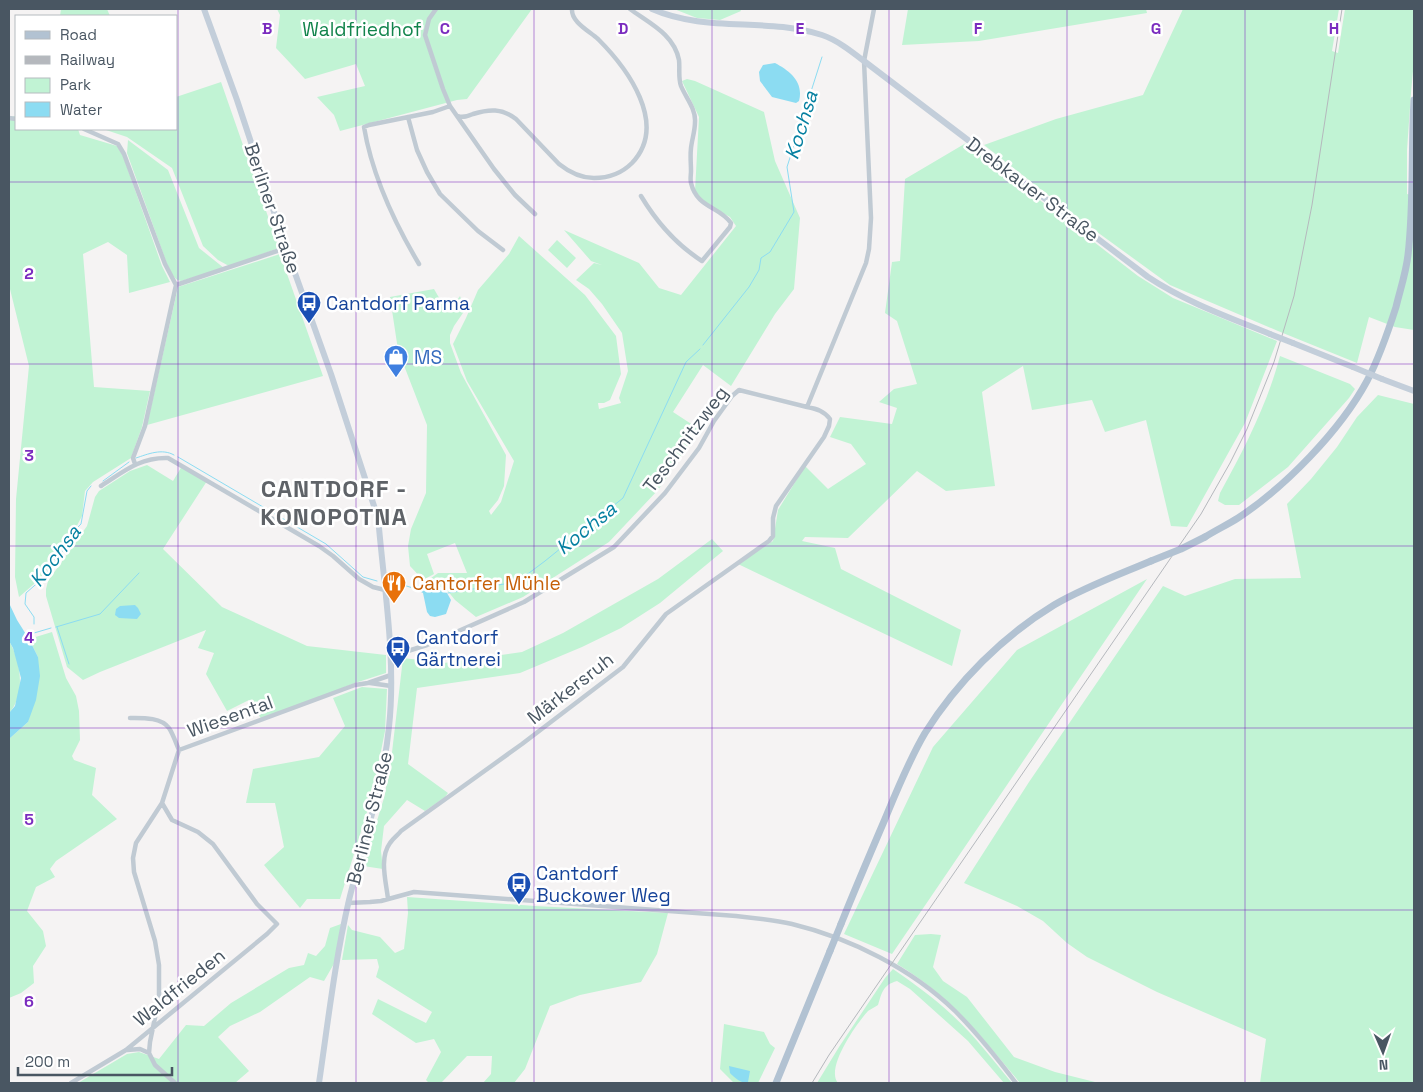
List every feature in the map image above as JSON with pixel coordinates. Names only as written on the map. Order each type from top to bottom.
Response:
[{"type":"main road","name":"Berliner Straße","points":[[204,9],[331,374],[375,509],[379,528],[390,654],[390,726],[383,776],[348,903],[319,1083]]},
{"type":"main road","name":"Drebkauer Straße","points":[[652,9],[667,16],[686,20],[721,24],[780,26],[807,31],[838,43],[1169,291],[1196,304],[1414,391]]},
{"type":"main road","points":[[776,1083],[902,778],[925,734],[952,696],[996,650],[1037,617],[1054,606],[1084,589],[1181,549],[1238,518],[1298,469],[1332,434],[1367,381],[1392,319],[1408,257],[1414,100]]},
{"type":"street","points":[[436,9],[429,19],[425,35],[442,89],[450,106],[494,169],[515,195],[535,214]]},
{"type":"street","points":[[458,116],[463,117],[486,110],[495,110],[509,114],[567,170],[585,177],[601,178],[610,176],[629,166],[638,155],[646,138],[647,121],[643,105],[632,83],[614,57],[598,39],[577,21],[572,15],[572,9]]},
{"type":"street","points":[[630,9],[663,31],[676,50],[679,60],[680,84],[695,114],[696,122],[691,149],[691,182],[704,205],[728,219],[731,222],[730,228],[702,261],[672,236],[650,212],[640,196]]},
{"type":"street","points":[[807,407],[866,264],[869,249],[871,218],[864,61],[874,9]]},
{"type":"street","points":[[418,264],[396,223],[382,189],[372,162],[364,127],[433,112],[450,106]]},
{"type":"street","points":[[408,117],[417,150],[440,194],[478,231],[502,250]]},
{"type":"street","points":[[86,130],[118,144],[124,154],[166,264],[176,285],[145,426],[133,458],[134,464]]},
{"type":"street","points":[[176,285],[286,248]]},
{"type":"street","name":"Teschnitzweg","points":[[390,654],[427,645],[524,602],[614,547],[665,493],[699,448],[714,421],[732,396],[739,390],[807,407]]},
{"type":"street","name":"Märkersruh","points":[[388,898],[384,866],[385,853],[401,831],[522,744],[624,667],[666,614],[769,541],[773,536],[773,518],[776,506],[824,437],[829,426],[830,419],[826,413],[807,407]]},
{"type":"street","points":[[102,486],[134,464],[156,458],[168,458],[319,546],[359,580],[373,587],[385,590]]},
{"type":"street","name":"Wiesental","points":[[149,1053],[159,998],[159,965],[155,941],[134,872],[133,858],[136,843],[162,803],[179,750],[355,685],[368,683],[391,675]]},
{"type":"street","name":"Wiesental","points":[[368,683],[391,686]]},
{"type":"street","points":[[130,718],[162,722],[168,727],[179,750]]},
{"type":"street","name":"Waldfrieden","points":[[71,1083],[126,1050],[277,924],[257,904],[212,844],[198,832],[172,820],[162,803]]},
{"type":"street","points":[[348,903],[370,902],[414,892],[432,892],[736,916],[793,924],[843,940],[868,951],[921,982],[954,1010],[976,1033],[1016,1083]]},
{"type":"street","points":[[126,1050],[140,1049],[149,1053],[155,1065],[175,1083]]},
{"type":"green space","points":[[61,9],[107,9],[110,15],[60,15]]},
{"type":"green space","name":"Waldfriedhof","points":[[277,9],[532,9],[467,99],[340,131],[334,115],[317,97],[365,86],[356,64],[305,79],[276,48],[280,15]]},
{"type":"green space","points":[[674,9],[740,9],[741,11],[720,20],[697,18]]},
{"type":"green space","points":[[908,9],[1146,9],[1147,13],[979,41],[902,45]]},
{"type":"green space","points":[[1183,9],[1339,9],[1332,51],[1338,53],[1345,9],[1414,9],[1414,60],[1407,150],[1407,194],[1414,196],[1414,330],[1395,327],[1369,317],[1357,363],[1170,285],[1071,213],[984,145],[1056,119],[1143,95]]},
{"type":"green space","points":[[687,79],[764,112],[775,161],[800,218],[794,289],[775,314],[731,386],[703,365],[673,412],[699,429],[658,490],[609,542],[523,597],[476,617],[455,600],[447,590],[427,581],[438,573],[467,573],[455,543],[427,554],[434,574],[423,580],[410,566],[408,546],[411,529],[426,493],[427,425],[398,350],[390,297],[434,289],[448,313],[460,296],[465,310],[454,326],[450,335],[450,343],[461,373],[506,455],[504,486],[498,500],[489,511],[491,515],[501,502],[514,461],[467,381],[453,344],[478,290],[509,254],[519,236],[585,295],[616,336],[621,374],[610,400],[598,403],[599,409],[621,403],[619,398],[628,371],[622,333],[589,289],[576,280],[594,263],[602,265],[591,261],[564,230],[639,263],[659,288],[681,295],[736,226],[730,217],[704,203],[695,191],[699,117],[682,81]]},
{"type":"green space","points":[[221,82],[279,248],[229,266],[218,260],[203,246],[172,168],[127,137],[106,130],[178,130],[178,96]]},
{"type":"green space","points":[[15,116],[15,130],[78,130],[80,135],[117,146],[123,156],[162,266],[170,282],[129,293],[127,255],[108,242],[83,254],[94,387],[150,391],[142,427],[131,458],[93,482],[85,491],[82,516],[71,537],[41,578],[19,597],[15,577],[16,499],[29,366],[9,285],[9,117]]},
{"type":"green space","points":[[128,140],[168,170],[199,248],[224,268],[181,281],[174,277],[167,264],[127,153]]},
{"type":"green space","points":[[966,143],[1138,276],[1173,298],[1277,341],[1245,423],[1187,527],[1171,526],[1146,420],[1105,432],[1092,400],[1032,410],[1023,366],[982,392],[995,486],[946,491],[917,471],[848,538],[805,537],[802,541],[835,548],[841,569],[961,630],[952,666],[738,564],[773,541],[778,510],[805,466],[828,489],[866,464],[851,444],[830,437],[840,417],[892,424],[897,408],[879,402],[894,389],[917,384],[897,321],[885,313],[892,262],[900,261],[905,179]]},
{"type":"green space","points":[[557,240],[576,258],[567,268],[548,250]]},
{"type":"green space","points":[[280,254],[323,376],[147,425],[178,287]]},
{"type":"green space","points":[[1280,356],[1350,384],[1355,389],[1288,467],[1239,505],[1225,505],[1218,501],[1220,493],[1262,409]]},
{"type":"green space","points":[[1378,395],[1414,404],[1414,1083],[1260,1083],[1266,1039],[1157,992],[1087,957],[1067,943],[1043,921],[1017,906],[964,883],[1029,782],[1163,586],[1185,596],[1235,579],[1301,578],[1287,504],[1311,479],[1337,447],[1357,417]]},
{"type":"green space","points":[[147,465],[173,481],[182,466],[207,481],[163,549],[222,607],[307,646],[386,655],[386,673],[355,683],[262,720],[249,700],[227,711],[206,674],[214,653],[198,648],[206,630],[83,680],[67,667],[46,596],[48,581],[87,526],[95,497],[99,491],[130,471]]},
{"type":"green space","points":[[712,539],[723,551],[660,603],[621,628],[520,673],[417,688],[408,764],[448,793],[425,811],[407,800],[384,826],[381,851],[383,869],[363,866],[384,798],[391,761],[403,658],[444,663],[522,652],[563,633],[658,579]]},
{"type":"green space","points":[[1147,579],[892,954],[844,934],[933,747],[1017,650]]},
{"type":"green space","points":[[52,632],[66,678],[76,696],[79,711],[80,740],[72,756],[74,760],[96,768],[92,795],[117,819],[56,861],[50,869],[55,877],[36,887],[27,911],[43,931],[46,946],[33,966],[34,983],[21,993],[9,998],[9,739],[28,722],[38,657],[29,639]]},
{"type":"green space","points":[[9,641],[19,668],[20,688],[18,697],[9,713]]},
{"type":"green space","points":[[362,687],[387,689],[385,731],[372,796],[340,899],[307,899],[300,908],[264,865],[284,847],[275,803],[246,803],[253,769],[319,757],[345,726],[333,698]]},
{"type":"green space","points":[[407,897],[668,913],[657,954],[641,982],[580,995],[550,1006],[525,1069],[514,1083],[483,1083],[491,1074],[492,1056],[467,1056],[441,1083],[429,1083],[426,1080],[441,1052],[434,1039],[416,1043],[372,1014],[378,999],[426,1023],[432,1012],[376,977],[379,967],[377,959],[342,960],[348,925],[352,930],[380,937],[395,953],[404,949],[408,913]]},
{"type":"green space","points":[[341,924],[335,962],[324,981],[310,977],[260,1012],[230,1026],[218,1037],[249,1071],[235,1083],[78,1083],[127,1054],[139,1052],[159,1059],[186,1025],[204,1026],[231,1003],[289,968],[304,965],[308,953],[316,956],[325,946],[330,928]]},
{"type":"green space","points":[[915,935],[941,935],[933,967],[943,981],[967,997],[1014,1057],[1055,1072],[1099,1083],[1020,1083],[978,1033],[949,1003],[916,976],[897,964]]},
{"type":"green space","points":[[893,969],[930,996],[959,1022],[983,1047],[1012,1083],[1004,1083],[968,1041],[910,989],[897,981],[886,987],[878,1005],[868,1011],[850,1035],[836,1067],[835,1076],[838,1083],[817,1083],[885,978]]},
{"type":"green space","points":[[724,1024],[764,1032],[770,1044],[775,1048],[758,1083],[734,1083],[720,1069]]},
{"type":"water","points":[[775,63],[791,74],[798,83],[800,94],[799,101],[796,103],[772,97],[760,81],[759,72],[763,65]]},
{"type":"water","points":[[425,585],[447,593],[451,600],[446,614],[435,617],[430,616],[427,612],[423,593],[419,591],[419,588]]},
{"type":"water","points":[[9,603],[38,657],[40,676],[36,700],[28,722],[9,739],[9,713],[15,706],[21,678],[13,648],[9,641]]},
{"type":"water","points":[[135,605],[141,614],[137,619],[119,618],[115,615],[116,609],[120,606]]},
{"type":"water","points":[[729,1066],[750,1071],[748,1082],[734,1077],[730,1073]]},
{"type":"waterway","name":"Kochsa","points":[[703,345],[749,287],[759,270],[761,258],[770,252],[794,212],[787,167],[822,57]]},
{"type":"waterway","name":"Kochsa","points":[[448,593],[517,582],[623,498],[686,362],[700,349]]},
{"type":"waterway","name":"Kochsa","points":[[136,458],[160,452],[174,455]]},
{"type":"waterway","name":"Kochsa","points":[[178,457],[326,544],[363,577],[377,581]]},
{"type":"waterway","name":"Kochsa","points":[[103,481],[129,462]]},
{"type":"waterway","name":"Kochsa","points":[[34,624],[34,617],[25,604],[26,593],[42,579],[81,524],[87,491],[91,486]]},
{"type":"waterway","points":[[56,627],[100,614],[139,573]]},
{"type":"waterway","name":"Kochsa","points":[[391,581],[419,590]]},
{"type":"waterway","points":[[57,627],[69,664]]},
{"type":"waterway","points":[[29,639],[34,633],[51,628]]},
{"type":"waterway","name":"Kochsa","points":[[27,635],[31,631]]},
{"type":"railway","points":[[812,1083],[829,1055],[1201,514],[1247,429],[1274,362],[1294,296],[1312,205],[1342,9]]},
{"type":"place","name":"Cantdorf Parma","points":[[309,324]]},
{"type":"place","name":"MS","points":[[396,378]]},
{"type":"place","name":"Cantorfer Mühle","points":[[394,604]]},
{"type":"place","name":"Cantdorf Gärtnerei","points":[[398,669]]},
{"type":"place","name":"Cantdorf Buckower Weg","points":[[519,905]]},
{"type":"district","name":"CANTDORF - KONOPOTNA","points":[[334,503]]}]
